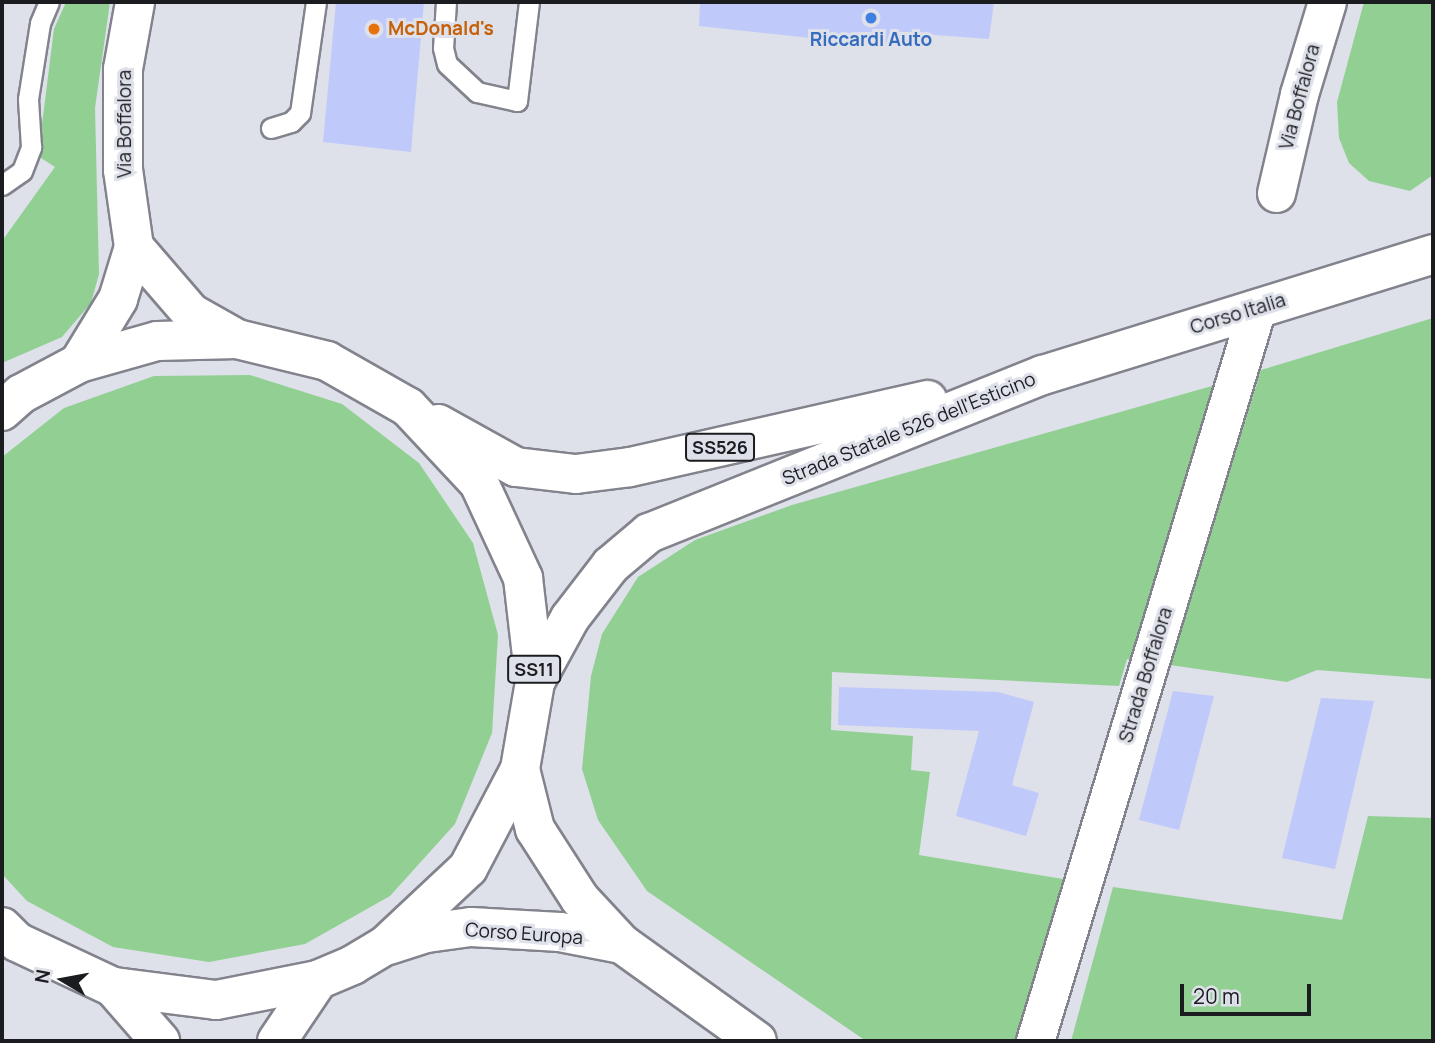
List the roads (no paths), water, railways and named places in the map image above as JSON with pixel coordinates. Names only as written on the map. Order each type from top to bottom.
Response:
[{"type":"main road","name":"Via Boffalora","points":[[79,363],[118,299],[134,247],[123,170],[123,69],[135,2]]},
{"type":"main road","points":[[134,247],[191,313],[237,339]]},
{"type":"main road","name":"Corso Italia","points":[[1043,375],[1433,254]]},
{"type":"main road","name":"Corso Europa","points":[[8,400],[79,363],[157,341],[237,339],[327,361],[408,407],[479,484],[523,578],[535,682],[520,769],[468,868],[386,946]]},
{"type":"main road","name":"Strada Statale 526 dell'Esticino","points":[[408,407],[516,467],[576,474],[631,467],[1043,375]]},
{"type":"main road","name":"Strada Statale 526 dell'Esticino","points":[[535,682],[579,607],[611,565],[649,533],[1043,375]]},
{"type":"main road","name":"Corso Europa","points":[[520,769],[535,829],[580,900],[622,943],[758,1041]]},
{"type":"main road","name":"Corso Europa","points":[[2,927],[17,942],[113,987],[216,1000],[318,980],[386,946],[427,933],[471,928],[560,932],[622,943]]},
{"type":"main road","points":[[277,1041],[318,980]]},
{"type":"main road","points":[[113,987],[160,1041]]},
{"type":"street","name":"Via Boffalora","points":[[1276,193],[1299,94],[1327,2]]},
{"type":"street","name":"Strada Boffalora","points":[[1035,1041],[1256,308]]},
{"type":"lane","points":[[2,185],[22,171],[31,147],[28,99],[40,23],[49,2]]},
{"type":"lane","points":[[271,128],[291,122],[300,113],[316,2]]},
{"type":"lane","points":[[446,2],[443,48],[447,64],[477,92],[517,101],[529,2]]},
{"type":"place","name":"Riccardi Auto","points":[[871,18]]},
{"type":"place","name":"McDonald's","points":[[374,29]]}]
